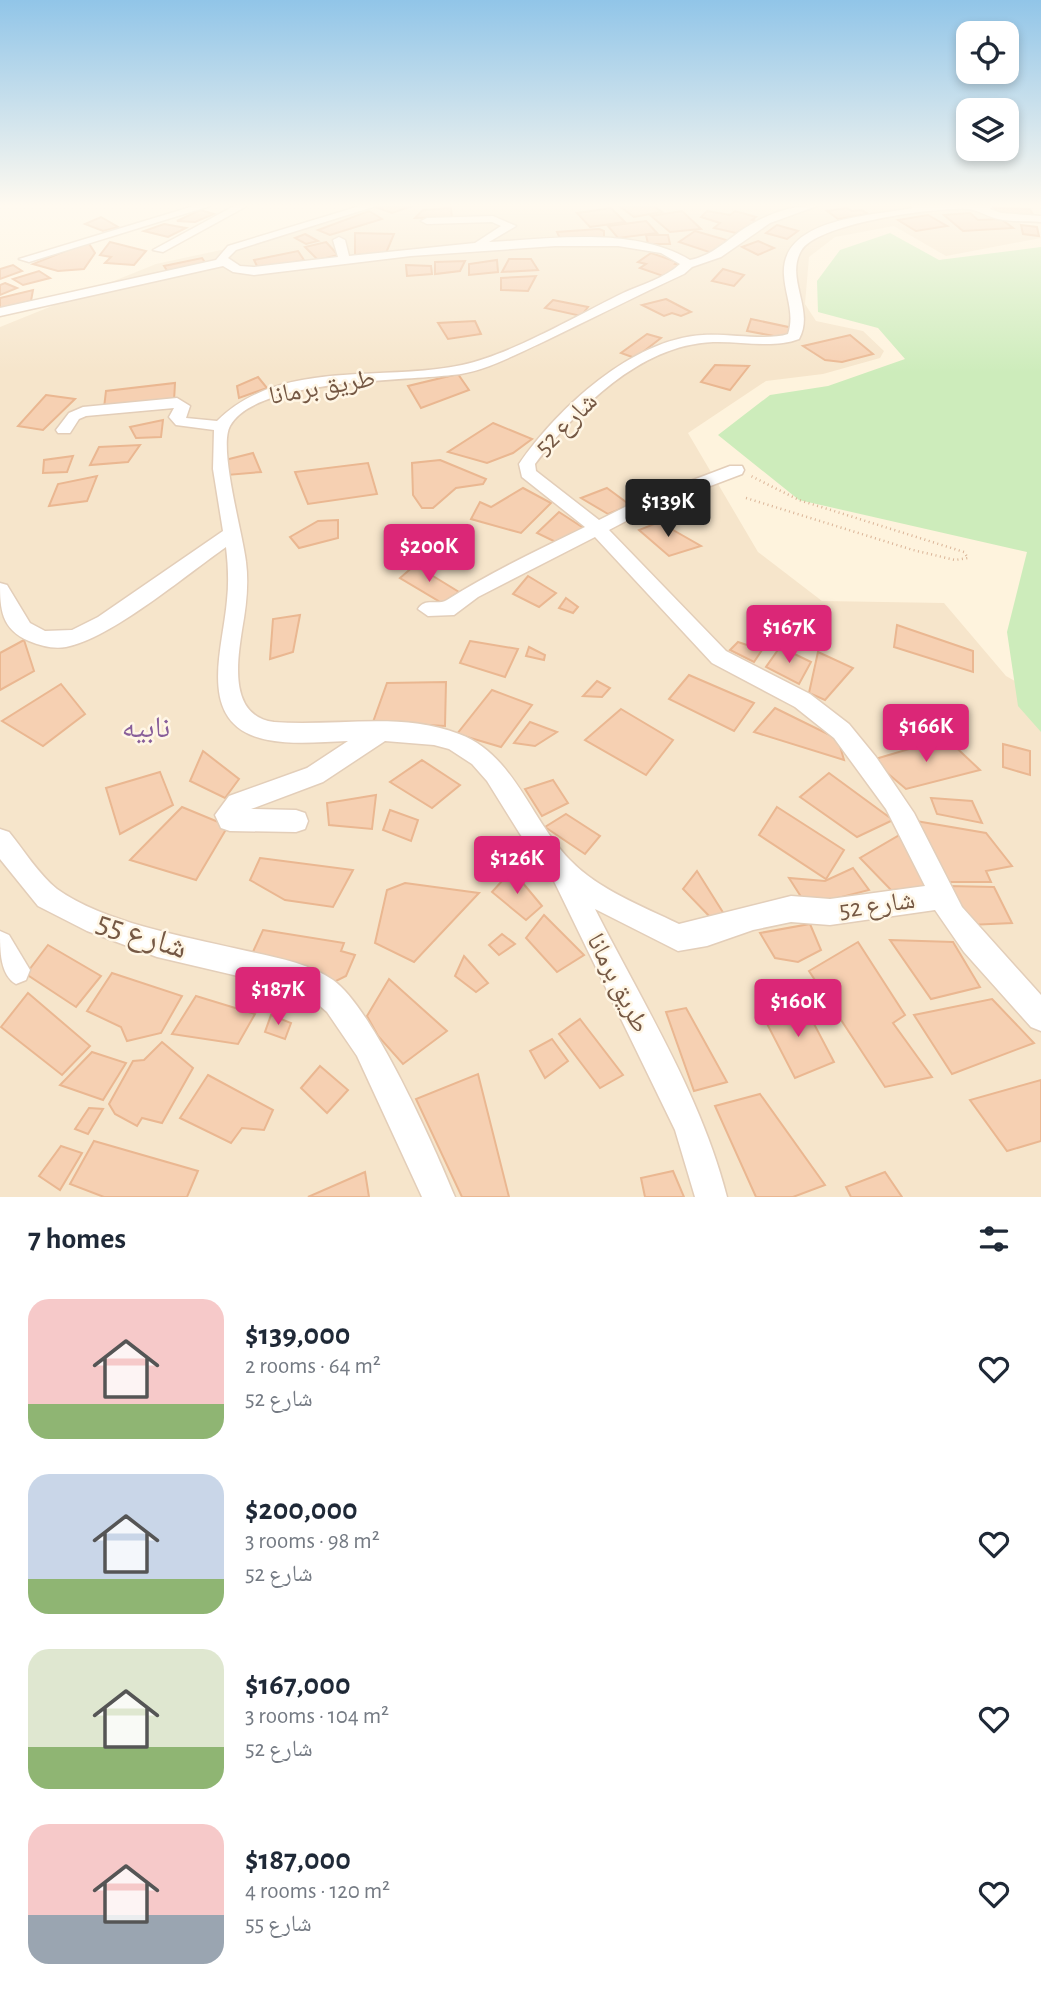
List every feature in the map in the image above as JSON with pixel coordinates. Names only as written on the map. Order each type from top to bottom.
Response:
[{"type":"street","points":[[0,313],[223,262],[254,271],[337,262]]},
{"type":"street","name":"طريق برمانا","points":[[699,262],[688,264],[680,271],[563,328],[479,365],[453,371],[400,373],[289,388],[243,405],[221,426],[220,446],[237,563],[237,599],[227,676],[230,702],[237,714],[260,729],[278,732],[381,731],[438,736],[469,748],[490,766],[536,837],[560,867],[687,1122],[701,1157],[711,1197]]},
{"type":"street","name":"شارع 52","points":[[560,867],[592,894],[678,938],[707,933],[752,917],[791,909],[830,912],[942,896],[915,839],[875,776],[835,724],[803,700],[734,668],[719,657],[577,509],[528,473],[527,464],[539,448],[577,410],[634,362],[672,343],[704,339],[783,340],[794,336],[798,318],[791,262]]},
{"type":"street","points":[[64,430],[74,416],[83,412],[177,403],[182,406],[177,417],[181,422],[221,426]]},
{"type":"street","points":[[0,590],[23,628],[34,634],[67,640],[84,636],[233,533]]},
{"type":"street","points":[[296,821],[230,820],[227,815],[237,804],[315,775],[381,731]]},
{"type":"street","name":"شارع 55","points":[[0,840],[47,897],[96,922],[157,944],[281,972],[322,989],[337,1002],[367,1046],[439,1197]]},
{"type":"street","points":[[942,896],[955,919],[1020,989],[1041,1017]]},
{"type":"street","points":[[0,944],[16,970]]},
{"type":"lane","points":[[428,609],[447,610],[493,580],[641,506],[736,470]]},
{"type":"path","points":[[736,470],[799,500],[964,552],[968,558],[955,560],[913,550],[746,498]]},
{"type":"shaded area","points":[[166,262],[809,262],[805,304],[816,321],[863,331],[884,351],[880,358],[823,374],[766,381],[688,433],[758,552],[822,601],[944,603],[1006,676],[1041,696],[1041,1197],[0,1197],[0,327]]},
{"type":"green space","points":[[831,262],[1041,262],[1041,732],[1018,706],[1007,632],[1027,552],[799,500],[718,435],[770,395],[828,386],[905,359],[878,328],[818,312],[817,281]]},
{"type":"building","points":[[89,262],[84,269],[58,271],[33,264]]},
{"type":"building","points":[[106,262],[137,262],[134,265]]},
{"type":"building","points":[[184,262],[206,264],[168,272],[164,266]]},
{"type":"building","points":[[255,262],[296,262],[259,270]]},
{"type":"building","points":[[435,262],[465,262],[460,271],[435,274]]},
{"type":"building","points":[[497,262],[498,272],[469,275],[469,264]]},
{"type":"building","points":[[507,262],[533,262],[538,270],[502,272]]},
{"type":"building","points":[[638,262],[677,262],[675,264],[680,265],[663,276],[640,268],[646,264]]},
{"type":"building","points":[[13,265],[22,271],[0,279],[0,269]]},
{"type":"building","points":[[406,265],[431,266],[432,274],[407,276]]},
{"type":"building","points":[[723,269],[744,275],[734,286],[712,281]]},
{"type":"building","points":[[39,271],[50,278],[23,285],[13,279]]},
{"type":"building","points":[[536,276],[528,291],[501,290],[501,278]]},
{"type":"building","points":[[5,283],[17,288],[0,295],[0,285]]},
{"type":"building","points":[[33,290],[31,301],[0,309],[0,298]]},
{"type":"building","points":[[666,299],[691,312],[681,316],[672,313],[664,316],[642,305]]},
{"type":"building","points":[[553,300],[588,307],[581,316],[545,308]]},
{"type":"building","points":[[751,319],[793,328],[785,338],[747,331]]},
{"type":"building","points":[[475,321],[481,334],[448,339],[438,323]]},
{"type":"building","points":[[647,334],[661,338],[635,358],[621,353]]},
{"type":"building","points":[[850,335],[873,354],[842,362],[825,360],[803,346]]},
{"type":"building","points":[[715,365],[749,366],[730,390],[701,382]]},
{"type":"building","points":[[458,374],[469,390],[421,408],[408,386]]},
{"type":"building","points":[[258,377],[267,388],[239,398],[237,386]]},
{"type":"building","points":[[175,383],[174,401],[104,408],[106,391]]},
{"type":"building","points":[[46,395],[75,399],[43,430],[18,426]]},
{"type":"building","points":[[163,420],[161,437],[136,438],[130,427]]},
{"type":"building","points":[[493,423],[532,439],[513,453],[487,463],[448,452]]},
{"type":"building","points":[[140,445],[128,462],[90,465],[99,447]]},
{"type":"building","points":[[253,453],[261,472],[227,475],[225,460]]},
{"type":"building","points":[[73,456],[67,472],[43,473],[44,460]]},
{"type":"building","points":[[440,460],[486,479],[483,484],[456,488],[433,508],[422,508],[413,495],[412,463]]},
{"type":"building","points":[[368,463],[377,494],[308,504],[295,472]]},
{"type":"building","points":[[97,476],[87,501],[49,506],[58,484]]},
{"type":"building","points":[[523,488],[551,503],[521,533],[471,519],[480,502],[491,507]]},
{"type":"building","points":[[607,488],[630,505],[608,514],[581,498]]},
{"type":"building","points":[[559,512],[585,529],[560,544],[537,533]]},
{"type":"building","points":[[338,520],[338,538],[299,548],[290,537],[318,521]]},
{"type":"building","points":[[659,522],[701,546],[669,556],[639,530]]},
{"type":"building","points":[[415,565],[459,592],[442,603],[400,578]]},
{"type":"building","points":[[528,576],[556,593],[539,607],[513,594]]},
{"type":"building","points":[[566,598],[578,607],[573,613],[559,608]]},
{"type":"building","points":[[300,615],[293,652],[270,659],[273,619]]},
{"type":"building","points":[[897,625],[973,651],[973,672],[894,647]]},
{"type":"building","points":[[24,640],[34,671],[0,690],[0,653]]},
{"type":"building","points":[[470,641],[518,649],[505,677],[460,663]]},
{"type":"building","points":[[738,642],[762,650],[754,662],[730,650]]},
{"type":"building","points":[[529,647],[545,655],[544,660],[526,656]]},
{"type":"building","points":[[780,647],[811,662],[799,684],[766,667]]},
{"type":"building","points":[[818,652],[853,668],[825,700],[809,693]]},
{"type":"building","points":[[689,675],[754,703],[734,731],[669,699]]},
{"type":"building","points":[[597,681],[610,688],[602,697],[583,696]]},
{"type":"building","points":[[446,682],[445,726],[373,722],[387,683]]},
{"type":"building","points":[[61,684],[85,714],[43,746],[2,721]]},
{"type":"building","points":[[492,690],[532,705],[501,747],[457,734]]},
{"type":"building","points":[[775,708],[838,739],[844,760],[754,732]]},
{"type":"building","points":[[621,709],[673,740],[646,775],[585,740]]},
{"type":"building","points":[[530,722],[557,732],[535,746],[514,743]]},
{"type":"building","points":[[946,738],[980,770],[906,789],[872,760]]},
{"type":"building","points":[[1003,744],[1030,751],[1030,775],[1003,767]]},
{"type":"building","points":[[203,751],[239,779],[225,798],[190,781]]},
{"type":"building","points":[[422,760],[460,785],[432,808],[390,782]]},
{"type":"building","points":[[160,772],[173,805],[120,834],[106,788]]},
{"type":"building","points":[[829,773],[893,820],[857,837],[800,797]]},
{"type":"building","points":[[553,780],[568,803],[542,816],[525,789]]},
{"type":"building","points":[[376,795],[372,829],[329,825],[327,803]]},
{"type":"building","points":[[931,798],[972,801],[982,823],[937,814]]},
{"type":"building","points":[[182,807],[228,826],[196,880],[130,860]]},
{"type":"building","points":[[777,807],[844,850],[826,879],[759,835]]},
{"type":"building","points":[[390,810],[418,820],[411,841],[383,830]]},
{"type":"building","points":[[566,814],[600,836],[585,854],[545,827]]},
{"type":"building","points":[[916,821],[986,833],[1012,866],[986,871],[991,882],[945,882]]},
{"type":"building","points":[[903,833],[931,888],[891,890],[860,858]]},
{"type":"building","points":[[260,858],[353,870],[333,907],[285,900],[250,880]]},
{"type":"building","points":[[853,868],[869,890],[807,906],[789,878],[825,881]]},
{"type":"building","points":[[512,870],[542,906],[526,920],[492,892]]},
{"type":"building","points":[[697,871],[724,914],[712,919],[683,889]]},
{"type":"building","points":[[405,883],[479,893],[414,962],[375,943],[387,890]]},
{"type":"building","points":[[948,886],[994,887],[1012,923],[969,925]]},
{"type":"building","points":[[544,915],[584,955],[557,972],[526,938]]},
{"type":"building","points":[[810,924],[821,950],[798,962],[775,958],[760,933]]},
{"type":"building","points":[[263,930],[344,943],[341,951],[355,955],[346,976],[330,984],[252,954]]},
{"type":"building","points":[[502,934],[515,944],[499,955],[489,945]]},
{"type":"building","points":[[890,940],[953,942],[980,987],[931,999]]},
{"type":"building","points":[[858,942],[905,1015],[893,1023],[932,1077],[885,1087],[809,971]]},
{"type":"building","points":[[48,945],[101,976],[76,1007],[26,974]]},
{"type":"building","points":[[464,956],[488,983],[476,992],[455,976]]},
{"type":"building","points":[[112,973],[182,996],[161,1033],[127,1041],[121,1027],[87,1011]]},
{"type":"building","points":[[389,979],[447,1031],[403,1064],[378,1036],[367,1016]]},
{"type":"building","points":[[28,993],[90,1046],[62,1075],[1,1027]]},
{"type":"building","points":[[196,996],[255,1014],[238,1044],[172,1034]]},
{"type":"building","points":[[992,999],[1034,1043],[952,1074],[914,1015]]},
{"type":"building","points":[[802,1001],[834,1062],[795,1078],[763,1016]]},
{"type":"building","points":[[686,1008],[727,1082],[694,1091],[666,1012]]},
{"type":"building","points":[[271,1015],[291,1023],[285,1039],[265,1032]]},
{"type":"building","points":[[580,1019],[623,1075],[600,1088],[559,1034]]},
{"type":"building","points":[[552,1039],[568,1061],[545,1078],[530,1051]]},
{"type":"building","points":[[162,1042],[193,1068],[162,1123],[142,1118],[137,1126],[115,1114],[109,1104],[133,1061],[144,1060]]},
{"type":"building","points":[[92,1052],[126,1063],[103,1100],[60,1085]]},
{"type":"building","points":[[320,1066],[348,1090],[327,1113],[301,1088]]},
{"type":"building","points":[[478,1074],[509,1197],[462,1197],[416,1099]]},
{"type":"building","points":[[208,1075],[273,1110],[264,1130],[242,1128],[231,1143],[180,1118]]},
{"type":"building","points":[[1041,1080],[1041,1141],[1007,1151],[970,1100]]},
{"type":"building","points":[[760,1094],[825,1185],[793,1197],[756,1197],[715,1106]]},
{"type":"building","points":[[89,1108],[103,1109],[88,1134],[75,1129]]},
{"type":"building","points":[[94,1141],[198,1171],[187,1197],[104,1197],[70,1184]]},
{"type":"building","points":[[61,1146],[82,1153],[60,1190],[39,1176]]},
{"type":"building","points":[[673,1171],[684,1197],[645,1197],[641,1178]]},
{"type":"building","points":[[365,1172],[369,1197],[308,1197]]},
{"type":"building","points":[[885,1172],[902,1197],[851,1197],[846,1187]]},
{"type":"district","name":"نابيه","points":[[146,728]]}]
